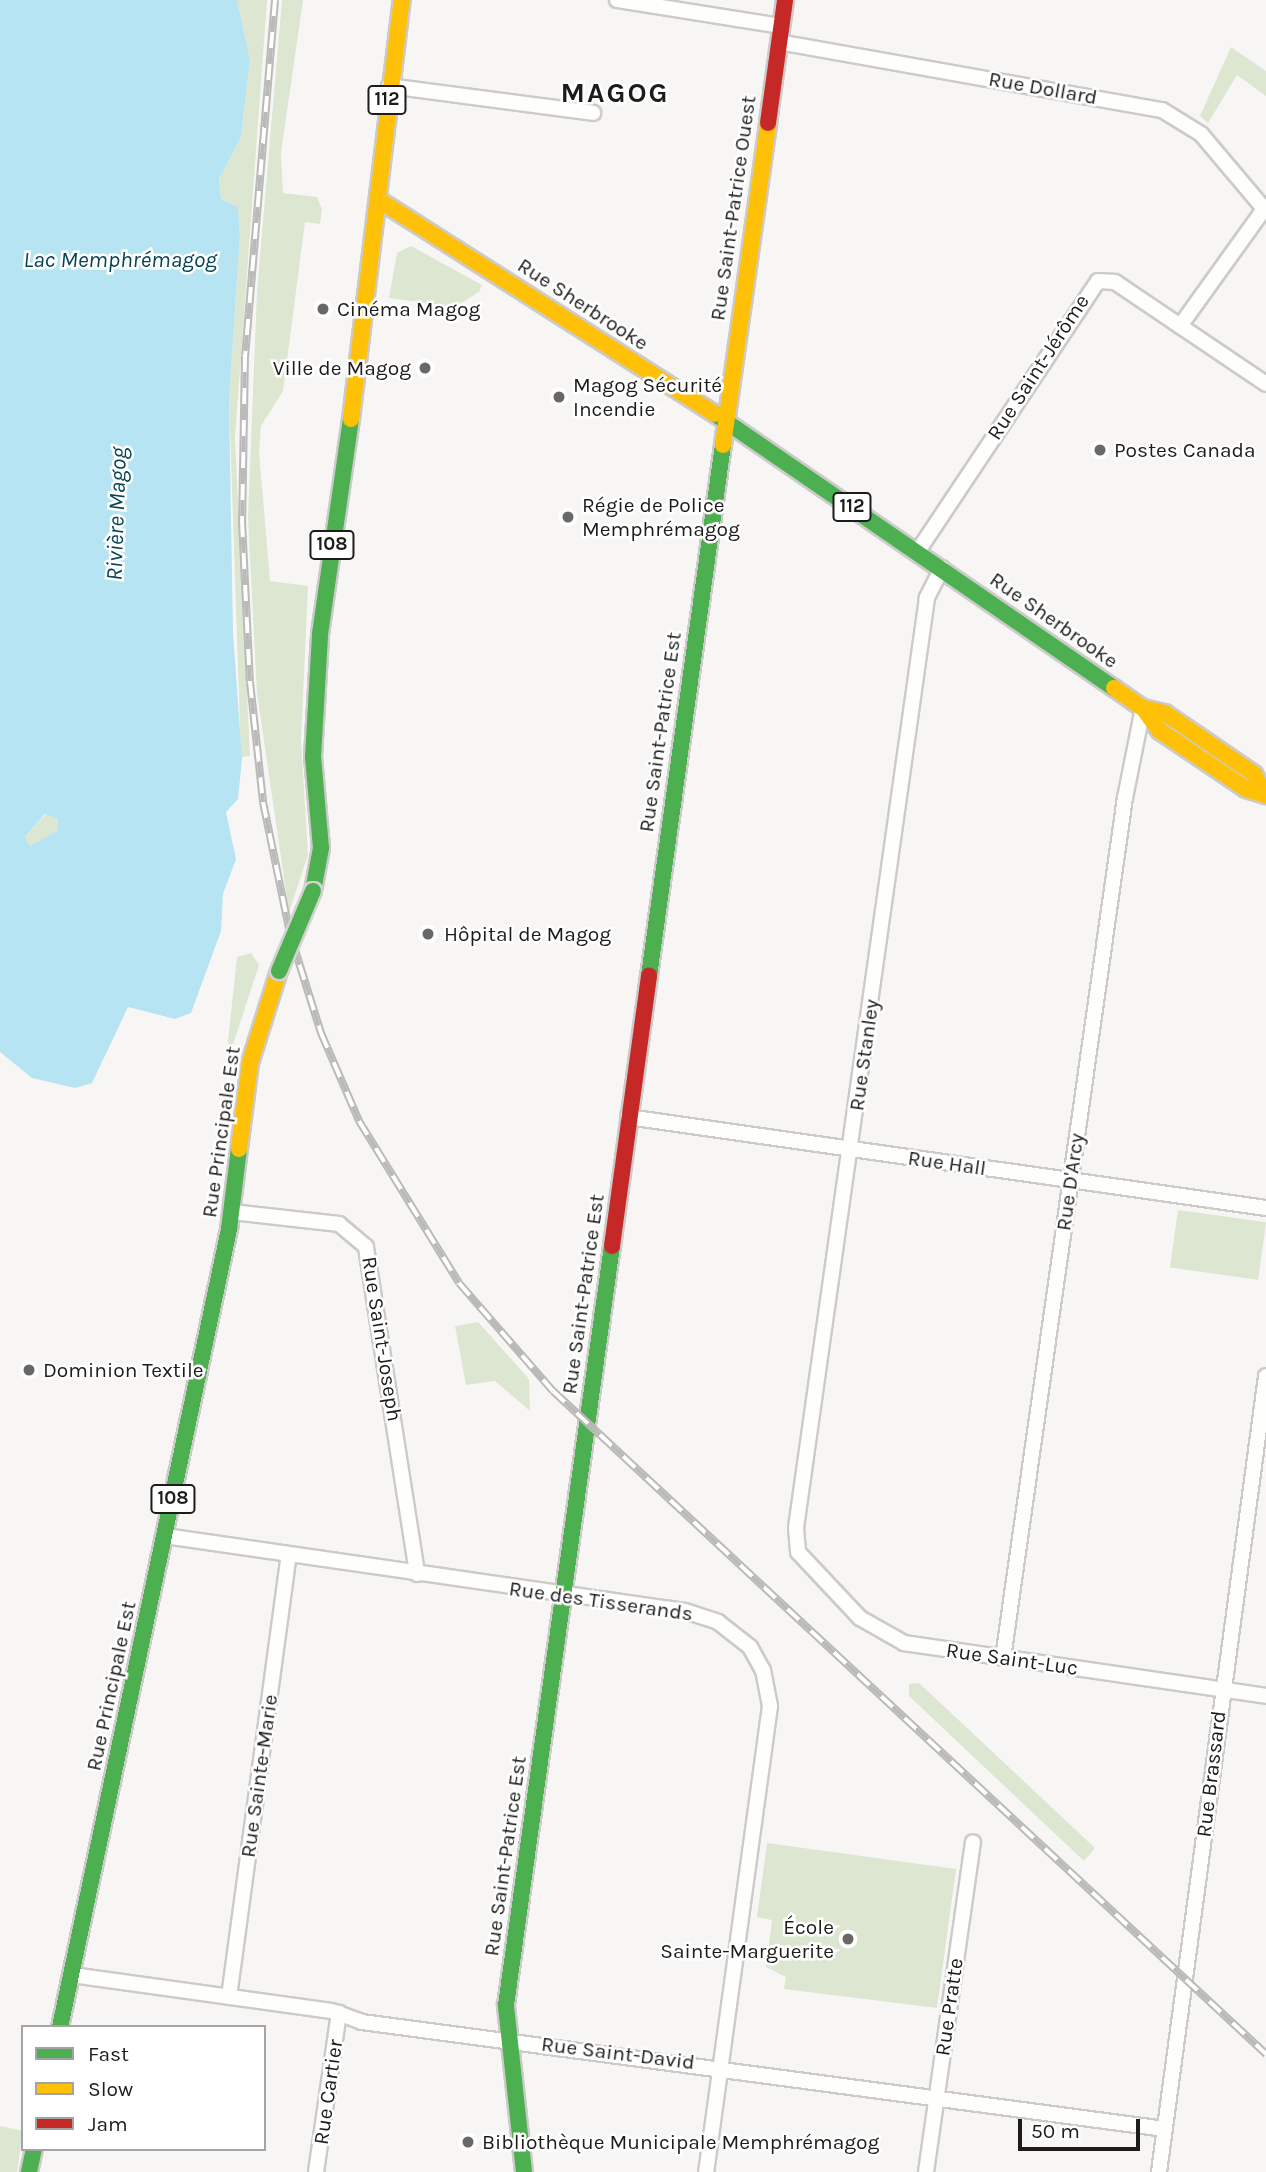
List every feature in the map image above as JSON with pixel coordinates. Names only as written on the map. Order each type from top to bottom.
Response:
[{"type":"main road","name":"112","points":[[379,200],[389,86],[402,0]]},
{"type":"main road","name":"Rue Saint-Patrice Ouest","points":[[724,422],[785,0]]},
{"type":"main road","name":"Rue Sherbrooke","points":[[379,200],[724,422],[918,551],[1143,708],[1160,730],[1246,789],[1266,795]]},
{"type":"main road","name":"Rue Principale Est","points":[[60,2025],[232,1212],[250,1063],[279,971],[313,891],[321,848],[313,757],[320,634],[379,200]]},
{"type":"main road","name":"Rue Saint-Patrice Est","points":[[524,2172],[505,2040],[724,422]]},
{"type":"main road","points":[[29,2172],[34,2151]]},
{"type":"street","points":[[617,0],[781,26]]},
{"type":"street","name":"Rue Dollard","points":[[779,43],[1162,110],[1194,128],[1265,210]]},
{"type":"street","points":[[389,86],[593,113]]},
{"type":"street","points":[[1180,326],[1265,210]]},
{"type":"street","name":"Rue Saint-Jérôme","points":[[918,551],[1093,285],[1115,282],[1266,384]]},
{"type":"street","name":"Rue Stanley","points":[[797,1546],[926,598],[942,568]]},
{"type":"street","name":"Rue D'Arcy","points":[[1003,1658],[1126,786],[1143,708]]},
{"type":"street","name":"Rue Hall","points":[[628,1118],[1266,1208]]},
{"type":"street","name":"Rue Saint-Joseph","points":[[232,1212],[339,1224],[366,1247],[418,1574]]},
{"type":"street","name":"Rue Brassard","points":[[1159,2172],[1266,1376]]},
{"type":"street","name":"Rue des Tisserands","points":[[165,1536],[564,1595],[718,1622],[750,1647],[767,1681],[765,1749],[706,2172]]},
{"type":"street","name":"Rue Saint-Luc","points":[[797,1546],[829,1589],[881,1633],[921,1647],[1266,1696]]},
{"type":"street","name":"Rue Sainte-Marie","points":[[229,1997],[289,1555]]},
{"type":"street","name":"Rue Pratte","points":[[926,2172],[973,1842]]},
{"type":"street","name":"Rue Saint-David","points":[[72,1975],[339,2013],[362,2022],[722,2066],[1165,2129]]},
{"type":"street","name":"Rue Cartier","points":[[316,2172],[339,2013]]},
{"type":"green space","points":[[237,0],[267,0],[235,438],[250,756],[241,757],[229,400],[240,234],[238,207],[221,199],[219,179],[241,137],[250,59]]},
{"type":"green space","points":[[282,0],[303,0],[281,153],[283,193],[317,197],[322,209],[320,224],[305,222],[283,391],[261,426],[259,452],[270,581],[308,586],[301,740],[308,855],[289,912],[257,693],[248,517],[257,292]]},
{"type":"green space","points":[[1231,47],[1266,71],[1266,96],[1237,75],[1208,123],[1200,116]]},
{"type":"green space","points":[[411,246],[482,285],[479,292],[455,307],[389,298],[397,253]]},
{"type":"green space","points":[[46,814],[58,819],[58,830],[30,846],[25,837]]},
{"type":"green space","points":[[251,953],[259,965],[225,1069],[237,957]]},
{"type":"green space","points":[[1178,1210],[1266,1222],[1258,1280],[1170,1267]]},
{"type":"green space","points":[[478,1322],[529,1379],[530,1411],[495,1381],[466,1385],[455,1326]]},
{"type":"green space","points":[[919,1683],[1095,1848],[1084,1861],[909,1696],[909,1684]]},
{"type":"green space","name":"École Sainte-Marguerite","points":[[767,1843],[956,1869],[937,2008],[784,1989],[786,1977],[766,1967],[772,1920],[757,1917]]},
{"type":"green space","points":[[0,2126],[21,2131],[17,2172],[0,2172]]},
{"type":"water","name":"Lac Memphrémagog","points":[[0,0],[237,0],[250,59],[241,137],[219,179],[221,199],[238,207],[240,234],[229,400],[233,633],[242,759],[238,799],[226,812],[236,859],[223,894],[221,931],[191,1013],[175,1019],[128,1007],[92,1083],[75,1088],[32,1078],[0,1052]],"holes":[[[45,814],[58,819],[58,830],[30,846],[25,837]]]},
{"type":"railway","points":[[275,0],[245,356],[242,521],[250,682],[263,802],[290,934],[321,1033],[359,1121],[459,1283],[553,1391],[1266,2054]]},
{"type":"traffic: fast","points":[[715,414],[1114,688]]},
{"type":"traffic: fast","points":[[313,891],[321,848],[313,757],[320,634],[351,419]]},
{"type":"traffic: fast","points":[[649,976],[723,445]]},
{"type":"traffic: fast","points":[[279,971],[313,891]]},
{"type":"traffic: fast","points":[[60,2025],[229,1229],[239,1149]]},
{"type":"traffic: fast","points":[[524,2172],[506,2005],[612,1246]]},
{"type":"traffic: fast","points":[[29,2172],[34,2151]]},
{"type":"traffic: slow","points":[[351,419],[402,0]]},
{"type":"traffic: slow","points":[[723,445],[768,123]]},
{"type":"traffic: slow","points":[[379,200],[715,414]]},
{"type":"traffic: slow","points":[[1114,688],[1143,708],[1160,731],[1246,789],[1266,795]]},
{"type":"traffic: slow","points":[[1143,708],[1165,713],[1254,774],[1265,795]]},
{"type":"traffic: slow","points":[[239,1149],[250,1063],[279,971]]},
{"type":"traffic: jam","points":[[768,123],[785,0]]},
{"type":"traffic: jam","points":[[612,1246],[649,976]]},
{"type":"place","name":"Cinéma Magog","points":[[323,309]]},
{"type":"place","name":"Ville de Magog","points":[[425,368]]},
{"type":"place","name":"Magog Sécurité Incendie","points":[[559,397]]},
{"type":"place","name":"Postes Canada","points":[[1100,450]]},
{"type":"place","name":"Régie de Police Memphrémagog","points":[[568,517]]},
{"type":"place","name":"Hôpital de Magog","points":[[428,934]]},
{"type":"place","name":"Dominion Textile","points":[[29,1370]]},
{"type":"place","name":"École Sainte-Marguerite","points":[[848,1939]]},
{"type":"place","name":"Bibliothèque Municipale Memphrémagog","points":[[468,2142]]},
{"type":"district","name":"MAGOG","points":[[615,93]]},
{"type":"water label","name":"Rivière Magog","points":[[117,514]]}]
